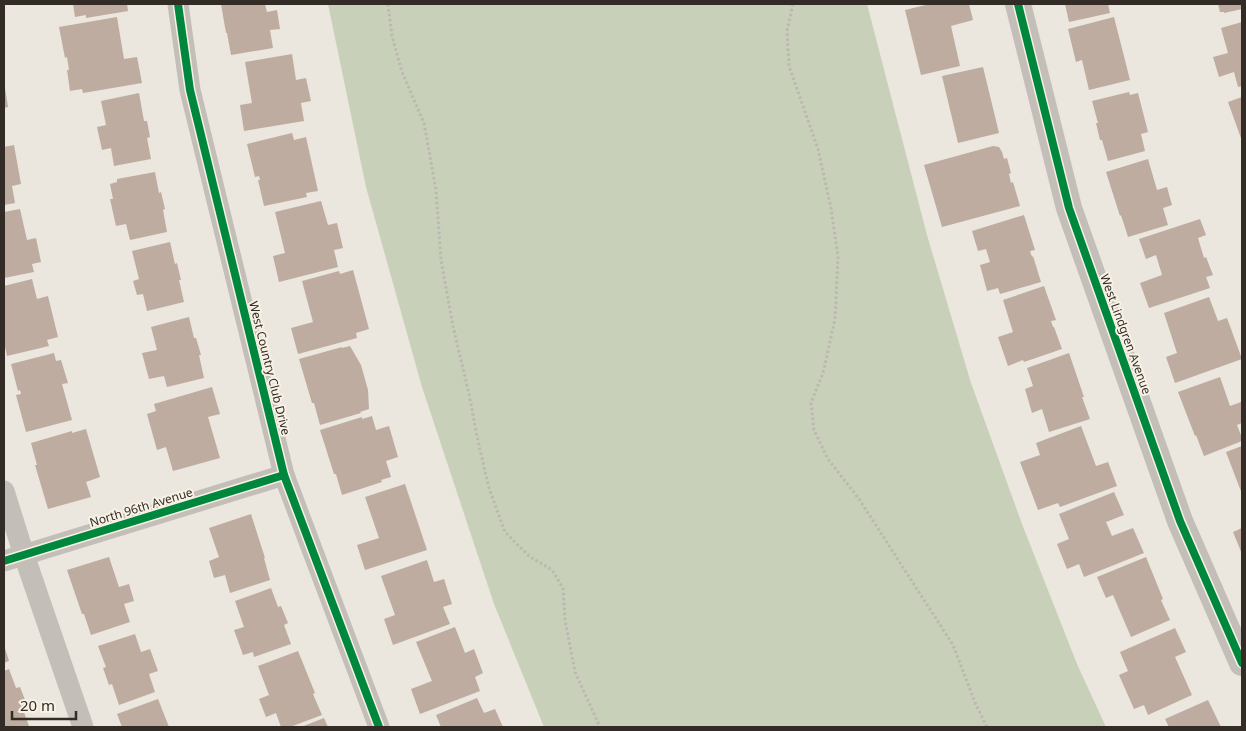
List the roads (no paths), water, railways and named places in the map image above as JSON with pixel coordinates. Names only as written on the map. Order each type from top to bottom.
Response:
[{"type":"street","name":"West Country Club Drive","points":[[178,4],[190,90],[284,475],[380,727]]},
{"type":"street","name":"West Lindgren Avenue","points":[[1018,4],[1069,208],[1180,521],[1242,662]]},
{"type":"street","name":"North 96th Avenue","points":[[14,558],[284,475]]},
{"type":"street","points":[[4,491],[14,558],[82,727]]}]
